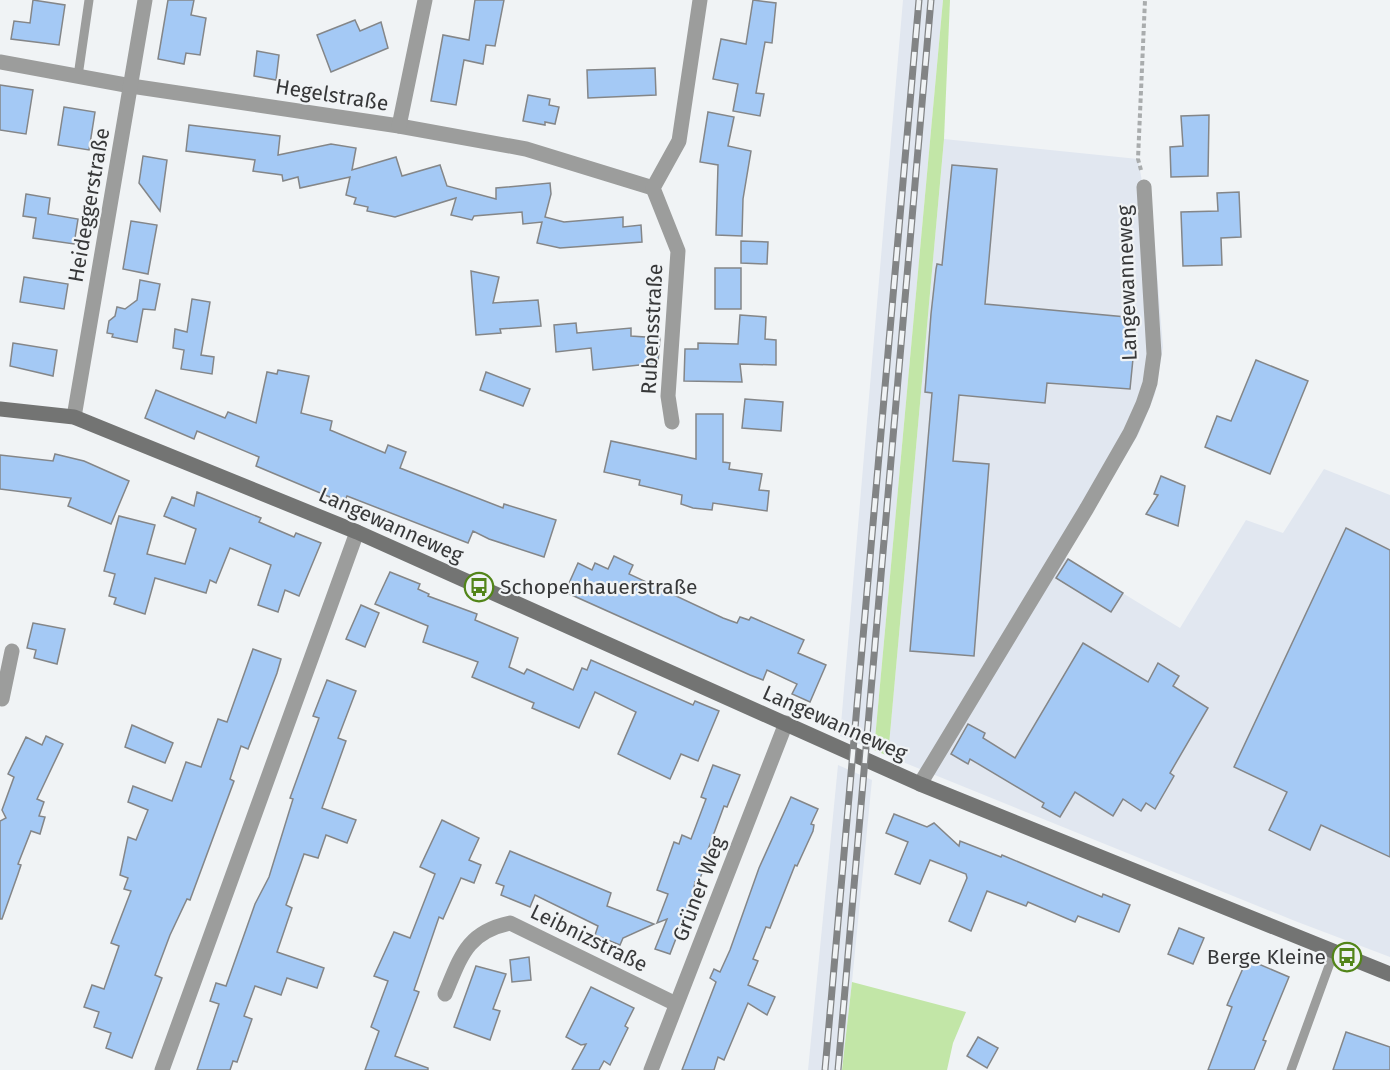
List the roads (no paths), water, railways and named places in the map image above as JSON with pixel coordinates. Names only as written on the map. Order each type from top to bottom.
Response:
[{"type":"street","name":"Heideggerstraße","points":[[74,417],[145,0]]},
{"type":"street","points":[[399,126],[425,0]]},
{"type":"street","points":[[653,188],[678,141],[700,0]]},
{"type":"street","name":"Hegelstraße","points":[[0,62],[131,86],[399,126],[526,149],[653,188]]},
{"type":"street","name":"Langewanneweg","points":[[920,783],[1087,508],[1130,433],[1143,404],[1150,383],[1154,354],[1144,187]]},
{"type":"street","name":"Rubensstraße","points":[[653,188],[678,251],[668,396],[672,422]]},
{"type":"street","name":"Langewanneweg","points":[[0,409],[74,417],[357,532],[920,783],[1390,974]]},
{"type":"street","points":[[162,1070],[357,532]]},
{"type":"street","points":[[1,703],[12,651]]},
{"type":"street","name":"Grüner Weg","points":[[651,1070],[786,723]]},
{"type":"street","name":"Leibnizstraße","points":[[446,994],[461,955],[473,940],[488,928],[510,922],[676,1004]]},
{"type":"lane","points":[[78,76],[89,0]]},
{"type":"lane","points":[[1291,1070],[1334,952]]},
{"type":"railway","points":[[825,1070],[919,0]]},
{"type":"railway","points":[[838,1070],[931,0]]},
{"type":"place","name":"Schopenhauerstraße","points":[[479,587]]},
{"type":"place","name":"Berge Kleine","points":[[1347,957]]}]
